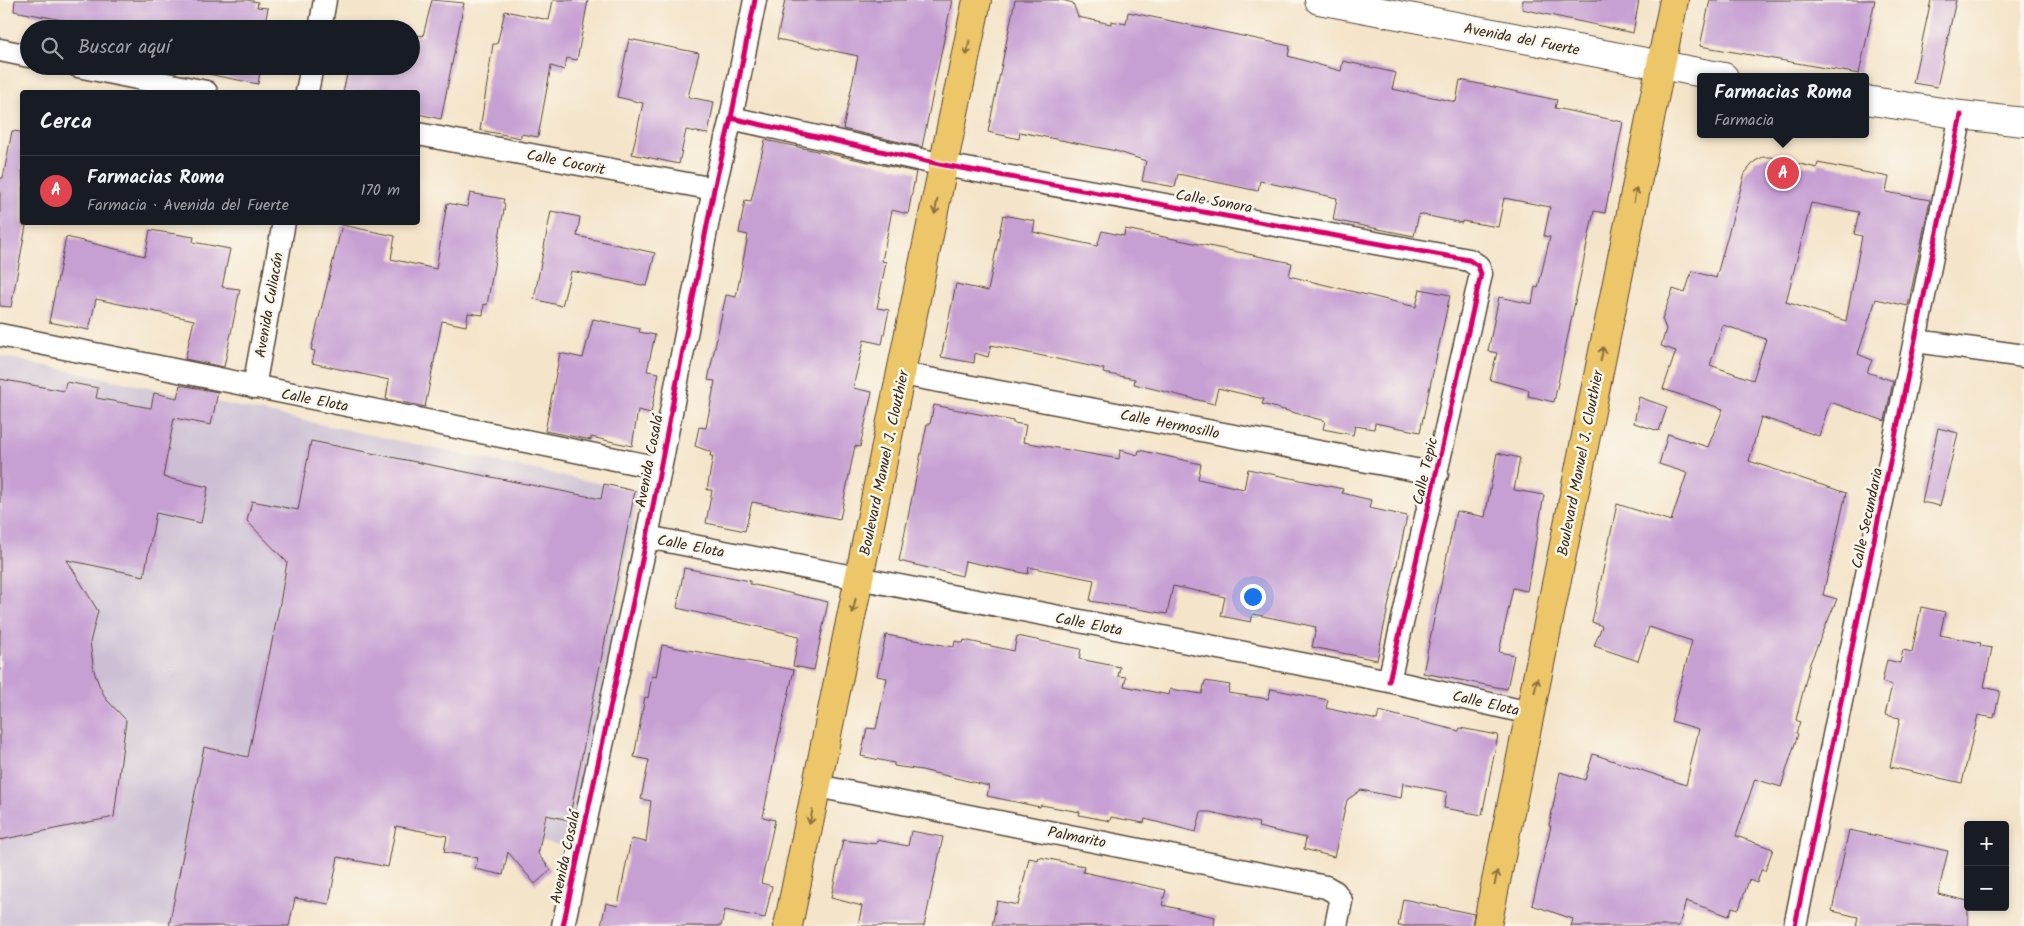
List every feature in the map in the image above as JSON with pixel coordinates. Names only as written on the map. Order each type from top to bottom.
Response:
[{"type":"main road","name":"Boulevard Manuel J. Clouthier","points":[[788,926],[977,0]]},
{"type":"main road","name":"Boulevard Manuel J. Clouthier","points":[[1487,926],[1674,0]]},
{"type":"street","points":[[322,20],[325,0]]},
{"type":"street","name":"Avenida Cosalá","points":[[563,926],[647,537],[714,190],[755,0]]},
{"type":"street","name":"Avenida del Fuerte","points":[[1319,0],[1701,73]]},
{"type":"street","points":[[0,50],[20,54]]},
{"type":"street","points":[[122,75],[196,90]]},
{"type":"street","points":[[307,90],[310,75]]},
{"type":"street","points":[[1869,100],[1961,115],[2024,122]]},
{"type":"street","name":"Calle Secundaria","points":[[1795,926],[1961,115]]},
{"type":"street","name":"Calle Sonora","points":[[731,118],[944,165],[1469,260],[1478,266]]},
{"type":"street","name":"Calle Cocorit","points":[[420,134],[714,190]]},
{"type":"street","name":"Avenida Culiacán","points":[[254,387],[283,225]]},
{"type":"street","name":"Calle Tepic","points":[[1389,681],[1481,274],[1478,266]]},
{"type":"street","name":"Calle Elota","points":[[0,335],[660,468]]},
{"type":"street","points":[[1916,341],[2024,356]]},
{"type":"street","name":"Calle Hermosillo","points":[[902,374],[1437,474]]},
{"type":"street","name":"Calle Elota","points":[[647,537],[859,580],[1389,681],[1530,713]]},
{"type":"street","name":"Palmarito","points":[[817,786],[1326,886],[1335,892],[1341,901],[1336,926]]},
{"type":"shaded area","points":[[0,356],[639,492],[572,847],[216,782],[182,926],[0,926]]},
{"type":"building","points":[[15,0],[247,0],[258,2],[257,7],[268,8],[266,20],[63,20],[14,11]]},
{"type":"building","points":[[432,0],[464,3],[441,119],[420,114],[420,90],[343,90],[347,75],[420,75],[420,36],[423,36]]},
{"type":"building","points":[[553,0],[588,0],[577,60],[567,58],[564,70],[551,66],[538,137],[521,134],[521,138],[480,130],[493,44],[497,44],[505,11],[549,20]]},
{"type":"building","points":[[785,0],[952,0],[922,147],[843,129],[858,56],[777,39]]},
{"type":"building","points":[[1015,0],[1062,0],[1073,3],[1078,17],[1111,24],[1111,21],[1126,24],[1128,12],[1290,46],[1288,56],[1341,71],[1343,61],[1396,73],[1392,89],[1456,102],[1460,80],[1557,100],[1555,108],[1623,122],[1605,213],[1594,211],[1554,402],[1528,396],[1529,390],[1490,380],[1497,353],[1488,351],[1499,297],[1532,304],[1535,287],[1538,288],[1550,237],[1544,236],[1550,207],[1504,198],[1498,227],[1462,221],[1462,223],[1419,214],[1414,236],[1333,220],[1337,198],[1260,181],[1258,191],[1178,174],[1175,187],[1142,181],[1146,161],[1116,151],[1020,132],[1019,139],[988,132]]},
{"type":"building","points":[[1523,0],[1639,0],[1633,33],[1522,9]]},
{"type":"building","points":[[1710,0],[1875,0],[1859,73],[1700,46]]},
{"type":"building","points":[[1931,0],[1956,0],[1937,87],[1913,83]]},
{"type":"building","points":[[629,39],[699,53],[688,97],[714,102],[708,134],[686,130],[679,164],[632,154],[643,103],[617,97]]},
{"type":"building","points":[[213,75],[260,75],[258,84]]},
{"type":"building","points":[[12,131],[20,132],[20,225],[26,226],[11,307],[0,306],[0,178],[3,178]]},
{"type":"building","points":[[765,140],[916,172],[908,214],[892,210],[882,261],[886,262],[877,308],[889,310],[882,344],[864,340],[853,388],[872,392],[860,447],[855,446],[840,519],[752,502],[745,531],[706,523],[712,490],[707,490],[713,456],[710,456],[711,452],[695,446],[699,427],[706,428],[715,381],[708,380],[726,295],[736,297],[748,235],[739,233],[745,200],[751,201]]},
{"type":"building","points":[[1763,157],[1771,157],[1817,168],[1818,163],[1889,177],[1886,192],[1930,200],[1908,306],[1876,299],[1858,354],[1872,360],[1867,372],[1893,381],[1885,421],[1830,402],[1819,436],[1761,417],[1749,461],[1846,493],[1823,595],[1837,599],[1810,663],[1796,720],[1800,722],[1796,733],[1798,734],[1781,787],[1755,779],[1736,836],[1773,849],[1765,871],[1761,870],[1757,883],[1749,880],[1739,909],[1732,907],[1729,916],[1686,901],[1679,926],[1571,926],[1573,919],[1532,905],[1551,826],[1549,826],[1560,772],[1585,780],[1593,754],[1686,785],[1699,729],[1671,721],[1692,641],[1649,627],[1638,661],[1594,646],[1602,626],[1592,622],[1617,504],[1671,521],[1687,473],[1659,464],[1668,434],[1708,447],[1723,409],[1663,389],[1676,351],[1661,346],[1666,329],[1662,319],[1673,289],[1685,293],[1692,271],[1716,278],[1745,173],[1755,161]],"holes":[[[1811,203],[1859,212],[1854,234],[1862,236],[1846,321],[1786,302]],[[1723,325],[1766,339],[1753,380],[1710,365]]]},
{"type":"building","points":[[470,193],[504,199],[503,203],[505,204],[487,305],[484,304],[483,315],[468,313],[466,326],[442,321],[425,407],[386,399],[389,380],[312,363],[315,351],[311,350],[342,225],[395,236],[391,259],[436,269],[447,203],[467,207]]},
{"type":"building","points":[[551,211],[580,217],[577,236],[655,253],[647,286],[571,271],[562,306],[534,299]]},
{"type":"building","points":[[1003,215],[1035,221],[1033,232],[1097,246],[1102,231],[1124,236],[1125,229],[1292,263],[1289,276],[1416,307],[1420,289],[1450,295],[1420,432],[1375,423],[1374,429],[1355,426],[1353,435],[1323,429],[1325,421],[1262,404],[1264,399],[1218,388],[1214,404],[1134,384],[1135,379],[1103,373],[1104,369],[991,345],[988,357],[975,353],[974,363],[941,357],[956,284],[988,291]]},
{"type":"building","points":[[150,230],[194,237],[193,242],[230,249],[222,287],[240,289],[224,367],[185,359],[194,320],[96,299],[89,330],[49,322],[66,237],[145,256]]},
{"type":"building","points":[[593,319],[640,329],[639,332],[655,335],[647,371],[659,373],[651,413],[638,410],[632,446],[591,437],[591,440],[545,431],[560,353],[583,358]]},
{"type":"building","points":[[0,379],[64,391],[66,382],[98,388],[96,398],[151,408],[154,393],[177,398],[180,385],[218,392],[211,425],[174,418],[163,477],[208,487],[201,523],[156,513],[144,576],[67,560],[98,611],[90,642],[94,671],[99,685],[106,699],[126,720],[114,817],[0,840]]},
{"type":"building","points":[[1639,397],[1667,407],[1659,431],[1634,423]]},
{"type":"building","points":[[934,405],[1026,425],[1023,442],[1119,459],[1120,450],[1138,455],[1139,450],[1201,464],[1198,479],[1244,489],[1248,469],[1343,489],[1342,493],[1371,500],[1369,508],[1407,516],[1377,660],[1312,647],[1316,627],[1253,614],[1251,622],[1221,616],[1225,597],[1173,586],[1167,614],[1090,601],[1094,580],[1029,567],[1028,574],[965,561],[962,576],[899,561],[927,424],[930,424]]},
{"type":"building","points":[[1938,428],[1958,433],[1940,506],[1922,502]]},
{"type":"building","points":[[311,441],[601,499],[604,484],[635,491],[569,820],[546,815],[538,854],[551,870],[535,884],[508,852],[503,875],[475,869],[478,858],[444,852],[447,836],[396,826],[388,867],[338,857],[329,904],[295,898],[289,926],[169,926],[204,747],[248,757],[280,603],[287,562],[247,521],[252,501],[298,510]]},
{"type":"building","points":[[1497,453],[1520,458],[1514,490],[1544,495],[1527,591],[1513,588],[1499,652],[1514,655],[1507,689],[1423,673],[1456,511],[1485,517]]},
{"type":"building","points":[[684,568],[750,581],[750,584],[828,602],[814,670],[793,666],[799,636],[677,608]]},
{"type":"building","points":[[1921,607],[1945,612],[1940,635],[1981,643],[1980,646],[1992,648],[1984,687],[2000,691],[1994,718],[1978,715],[1962,783],[1890,767],[1900,718],[1885,715],[1892,685],[1882,682],[1887,660],[1900,663],[1903,650],[1912,652]]},
{"type":"building","points":[[886,635],[954,647],[955,641],[963,643],[964,640],[1014,651],[1017,636],[1081,649],[1079,659],[1120,667],[1118,676],[1126,677],[1124,686],[1169,695],[1170,689],[1202,694],[1205,681],[1230,685],[1228,693],[1268,699],[1271,689],[1328,700],[1326,708],[1377,720],[1379,711],[1459,731],[1460,728],[1498,735],[1482,815],[1444,808],[1447,792],[1403,783],[1401,798],[1361,790],[1347,800],[1334,857],[1304,849],[1306,838],[1258,827],[1259,823],[1210,812],[1201,812],[1196,832],[1145,819],[1144,823],[1111,817],[1110,821],[1079,815],[1080,812],[1041,805],[1040,807],[987,796],[989,786],[922,770],[894,766],[894,763],[861,756],[867,728],[876,729],[887,678],[877,676]]},
{"type":"building","points":[[662,645],[794,670],[763,817],[775,820],[761,883],[772,886],[765,918],[725,910],[721,926],[601,926],[606,903],[618,906],[631,839],[646,842],[651,801],[641,799],[649,760],[634,757],[645,697],[648,698],[652,676],[656,677]]},
{"type":"building","points":[[1849,830],[1948,851],[1938,894],[1964,900],[1964,911],[1968,911],[1968,926],[1856,926],[1858,917],[1832,911]]},
{"type":"building","points":[[911,831],[943,837],[924,926],[858,926],[862,906],[831,898],[843,840],[876,844],[877,840],[908,846]]},
{"type":"building","points":[[1039,857],[1084,866],[1083,872],[1166,890],[1162,905],[1215,917],[1214,926],[992,926],[997,901],[1018,905],[1029,858],[1038,860]]},
{"type":"building","points":[[1403,899],[1474,914],[1472,926],[1398,926]]},
{"type":"cycle path","points":[[563,926],[647,537],[714,189],[731,118],[755,0]]},
{"type":"cycle path","points":[[1795,926],[1961,115]]},
{"type":"cycle path","points":[[731,118],[944,165],[1469,260],[1478,266],[1481,274],[1389,681]]},
{"type":"place","name":"Farmacias Roma","points":[[1783,173]]}]
